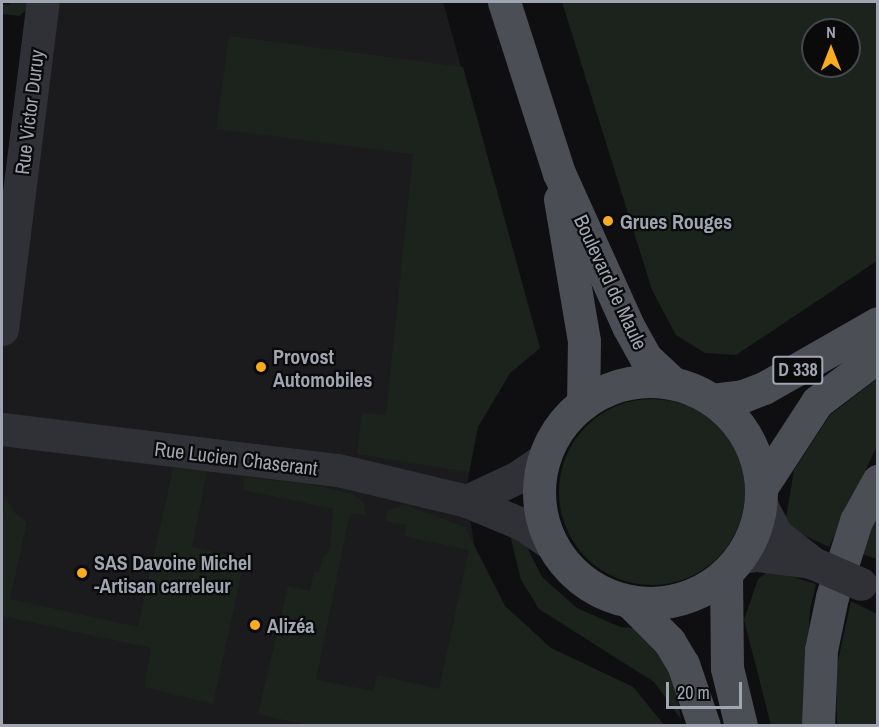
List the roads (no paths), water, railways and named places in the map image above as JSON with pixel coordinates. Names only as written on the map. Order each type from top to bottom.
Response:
[{"type":"main road","name":"Boulevard de Maule","points":[[504,2],[559,173],[628,326],[646,358],[673,383]]},
{"type":"main road","name":"Boulevard de Maule","points":[[559,173],[561,213],[584,341],[583,404]]},
{"type":"main road","name":"D 338","points":[[712,400],[743,396],[764,388],[878,323]]},
{"type":"main road","name":"D 338","points":[[761,496],[817,402],[878,356]]},
{"type":"main road","points":[[629,601],[681,599],[733,565],[752,538],[761,496],[757,462],[747,438],[732,417],[712,400],[673,383],[646,381],[619,385],[583,404],[559,428],[544,459],[539,503],[553,545],[572,571],[589,585],[629,601],[669,641],[683,664],[704,726]]},
{"type":"main road","points":[[818,726],[821,650],[832,597],[856,521],[878,481]]},
{"type":"main road","points":[[733,565],[727,668],[741,726]]},
{"type":"street","name":"Rue Victor Duruy","points":[[2,329],[43,2]]},
{"type":"street","name":"Rue Lucien Chaserant","points":[[2,429],[338,470],[467,501],[524,525],[553,545]]},
{"type":"street","points":[[467,501],[518,477],[544,459]]},
{"type":"street","points":[[761,496],[777,535],[813,563],[869,588]]},
{"type":"street","points":[[733,565],[757,555],[813,563]]},
{"type":"place","name":"Grues Rouges","points":[[608,221]]},
{"type":"place","name":"Provost Automobiles","points":[[261,367]]},
{"type":"place","name":"SAS Davoine Michel -Artisan carreleur","points":[[82,573]]},
{"type":"place","name":"Alizéa","points":[[255,625]]}]
